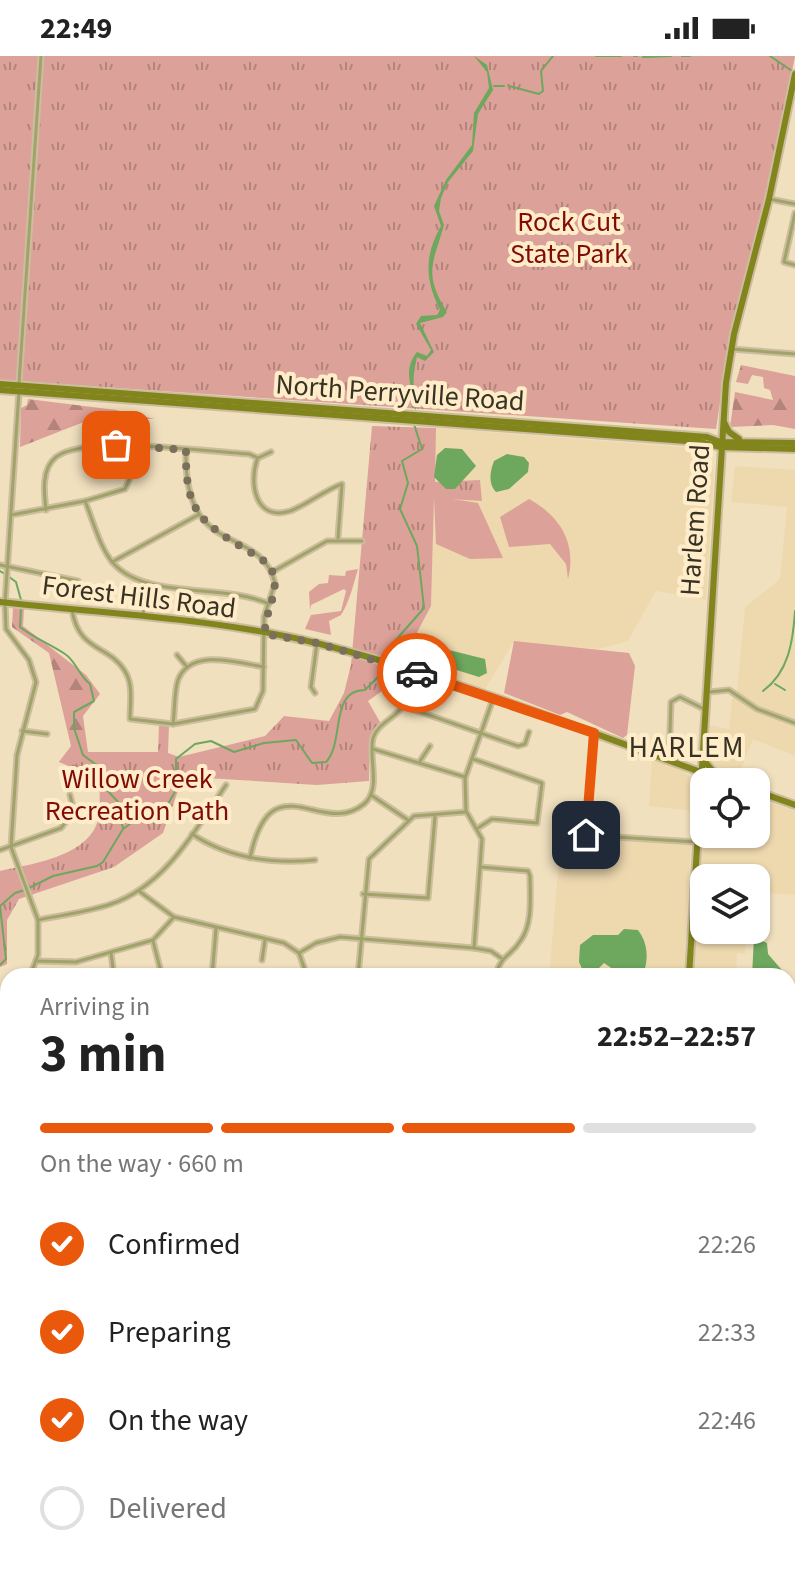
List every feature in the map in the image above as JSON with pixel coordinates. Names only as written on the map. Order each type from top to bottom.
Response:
[{"type":"main road","name":"Harlem Road","points":[[700,768],[720,444],[731,349],[769,199],[795,74]]},
{"type":"main road","name":"North Perryville Road","points":[[0,384],[19,389]]},
{"type":"main road","name":"North Perryville Road","points":[[0,390],[707,437],[720,444]]},
{"type":"main road","name":"North Perryville Road","points":[[423,418],[720,444],[739,442],[795,446]]},
{"type":"main road","points":[[707,437],[718,432],[723,421]]},
{"type":"main road","points":[[720,471],[726,454],[739,442],[723,421]]},
{"type":"main road","points":[[700,442],[713,450],[720,471]]},
{"type":"main road","name":"Forest Hills Road","points":[[2,602],[143,616],[317,643],[414,672],[690,769]]},
{"type":"main road","points":[[701,757],[710,768]]},
{"type":"main road","points":[[684,767],[690,774]]},
{"type":"main road","points":[[770,796],[795,805]]},
{"type":"main road","name":"Harlem Road","points":[[689,968],[696,848]]},
{"type":"street","points":[[33,968],[38,920],[11,847],[22,731],[36,682],[29,660],[6,629],[2,602],[11,515],[41,56]]},
{"type":"street","points":[[769,199],[795,204]]},
{"type":"street","points":[[795,213],[784,262],[795,265]]},
{"type":"street","points":[[731,349],[795,354]]},
{"type":"street","points":[[46,510],[46,472],[58,455],[116,445],[249,454],[258,458],[271,452]]},
{"type":"street","points":[[11,515],[46,510],[125,489],[135,467],[136,446]]},
{"type":"street","points":[[72,610],[78,634],[127,675],[130,719],[173,724],[255,709],[263,691],[265,634],[269,604],[275,594],[272,572],[265,561],[208,526],[198,515],[185,483],[186,450]]},
{"type":"street","points":[[258,458],[252,489],[263,507],[274,512],[289,511],[320,492],[342,484],[338,538]]},
{"type":"street","points":[[85,501],[112,562],[128,576],[147,583],[234,593],[269,604]]},
{"type":"street","points":[[112,562],[198,515]]},
{"type":"street","points":[[272,572],[338,538],[362,541]]},
{"type":"street","points":[[0,565],[78,581]]},
{"type":"street","points":[[143,616],[147,583]]},
{"type":"street","points":[[0,631],[6,629]]},
{"type":"street","points":[[315,693],[311,687],[317,643]]},
{"type":"street","points":[[177,655],[187,667]]},
{"type":"street","points":[[173,724],[178,680],[187,667],[202,659],[264,667]]},
{"type":"street","points":[[250,858],[256,830],[264,816],[275,809],[348,810],[360,806],[371,795],[376,732],[403,706],[414,672]]},
{"type":"street","points":[[705,692],[729,690],[757,709],[795,723]]},
{"type":"street","points":[[669,760],[671,702],[680,697],[704,709]]},
{"type":"street","points":[[474,948],[482,839],[466,811],[465,778],[493,699]]},
{"type":"street","points":[[403,706],[522,747],[529,732]]},
{"type":"street","points":[[22,731],[47,734]]},
{"type":"street","points":[[586,835],[594,733]]},
{"type":"street","points":[[420,761],[430,746]]},
{"type":"street","points":[[373,749],[420,761],[465,778]]},
{"type":"street","points":[[473,759],[542,783],[537,823],[492,819],[478,828]]},
{"type":"street","points":[[38,920],[112,904],[139,891],[163,870],[226,785]]},
{"type":"street","points":[[0,850],[61,828],[74,811],[70,795]]},
{"type":"street","points":[[371,795],[408,820]]},
{"type":"street","points":[[358,968],[363,894],[369,859],[408,820],[466,811]]},
{"type":"street","points":[[363,894],[428,898],[435,816]]},
{"type":"street","points":[[192,834],[211,847],[250,858],[288,863],[315,860]]},
{"type":"street","points":[[567,834],[690,842]]},
{"type":"street","points":[[481,867],[528,871],[528,924],[521,940],[501,958],[498,968]]},
{"type":"street","points":[[139,891],[174,917],[284,943],[299,953],[304,968]]},
{"type":"street","points":[[36,961],[76,962],[153,940],[174,917]]},
{"type":"street","points":[[213,968],[216,929]]},
{"type":"street","points":[[299,953],[316,943],[340,937],[474,948],[491,951],[501,958]]},
{"type":"street","points":[[262,960],[265,938]]},
{"type":"street","points":[[153,940],[160,968]]},
{"type":"street","points":[[111,953],[113,968]]},
{"type":"shaded area","points":[[474,56],[487,65],[493,90],[478,114],[473,151],[448,182],[441,198],[439,211],[444,225],[432,268],[435,287],[447,312],[443,317],[420,323],[434,352],[425,361],[417,357],[415,410],[409,374],[412,359],[417,352],[427,356],[431,350],[416,324],[421,316],[437,315],[440,310],[431,288],[428,268],[435,237],[441,226],[434,206],[446,180],[472,145],[474,113],[489,88],[487,72]]},
{"type":"shaded area","points":[[436,428],[708,449],[714,474],[706,600],[656,591],[628,641],[598,649],[513,643],[485,689],[400,665],[431,606]]},
{"type":"shaded area","points":[[445,448],[462,449],[476,466],[455,489],[446,489],[434,477],[437,455]]},
{"type":"shaded area","points":[[507,454],[524,457],[529,463],[528,472],[509,489],[496,492],[491,481],[494,461]]},
{"type":"shaded area","points":[[735,466],[795,470],[795,756],[753,739],[741,768],[713,768],[705,758],[708,725],[729,729],[732,699],[737,691],[745,607],[780,579],[787,507],[731,502]]},
{"type":"shaded area","points":[[449,650],[485,659],[487,673],[479,677],[447,667],[443,656]]},
{"type":"shaded area","points":[[652,759],[683,771],[690,777],[690,811],[649,806]]},
{"type":"shaded area","points":[[770,802],[795,811],[795,895],[770,893],[770,864],[697,864],[699,848],[770,848]]},
{"type":"shaded area","points":[[561,835],[690,844],[684,968],[550,968]]},
{"type":"shaded area","points":[[624,929],[638,930],[646,946],[645,968],[611,968],[604,963],[599,968],[582,968],[580,945],[593,935],[618,935]]},
{"type":"shaded area","points":[[693,944],[746,944],[745,954],[737,953],[736,968],[691,968]]},
{"type":"shaded area","points":[[754,944],[767,944],[768,954],[780,968],[752,968]]},
{"type":"green space","name":"Rock Cut State Park","points":[[0,56],[795,56],[775,160],[726,363],[716,429],[0,380]]},
{"type":"green space","points":[[741,365],[795,376],[795,429],[773,425],[730,427],[735,392],[773,400],[770,390],[764,388],[763,377],[752,375],[748,384],[736,382]]},
{"type":"green space","points":[[28,399],[116,410],[155,419],[94,418],[20,447],[21,408],[27,405]]},
{"type":"green space","name":"Willow Creek Recreation Path","points":[[372,426],[436,428],[435,482],[480,480],[482,501],[434,498],[431,606],[400,665],[390,674],[382,691],[368,701],[380,722],[369,742],[369,781],[317,785],[207,778],[186,783],[179,788],[163,833],[114,867],[19,899],[7,920],[7,964],[0,967],[0,871],[42,862],[71,851],[92,833],[98,820],[100,783],[105,771],[59,762],[67,752],[158,752],[159,725],[169,725],[168,753],[179,757],[265,736],[284,716],[329,721],[344,693],[351,665]]},
{"type":"green space","points":[[434,496],[478,503],[503,558],[470,559],[436,544]]},
{"type":"green space","points":[[529,499],[549,514],[564,532],[570,554],[568,579],[566,564],[550,544],[509,547],[500,517]]},
{"type":"green space","points":[[358,569],[341,615],[329,621],[331,635],[305,629],[311,615],[341,611],[346,591],[344,589],[311,605],[310,610],[309,592],[319,584],[328,583],[329,575],[345,576],[346,571]]},
{"type":"green space","points":[[13,608],[24,609],[23,626],[86,675],[100,694],[83,716],[88,752],[125,755],[125,771],[100,779],[59,762],[71,746],[49,653],[12,627]]},
{"type":"green space","points":[[514,641],[629,653],[635,666],[627,735],[623,738],[567,712],[560,715],[504,693]]},
{"type":"waterway","points":[[509,86],[539,94],[543,91],[541,71],[553,56]]},
{"type":"waterway","points":[[596,56],[621,56]]},
{"type":"waterway","points":[[643,57],[671,56]]},
{"type":"waterway","points":[[682,56],[690,56]]},
{"type":"waterway","points":[[770,56],[792,71]]},
{"type":"waterway","points":[[494,86],[504,86]]},
{"type":"waterway","points":[[392,660],[395,641],[424,608],[417,546],[400,509],[408,483],[402,461],[422,449],[414,424]]},
{"type":"waterway","points":[[0,571],[5,574]]},
{"type":"waterway","points":[[8,576],[16,582],[21,600]]},
{"type":"waterway","points":[[21,608],[20,627],[69,657],[90,684],[94,701],[74,712],[74,728],[83,755],[107,773],[105,788],[120,804],[120,817]]},
{"type":"waterway","points":[[763,691],[784,665],[791,644],[795,611]]},
{"type":"waterway","points":[[29,888],[53,876],[97,866],[103,862],[123,829],[134,821],[152,822],[161,816],[176,790],[176,759],[195,744],[211,741],[234,752],[264,743],[296,740],[312,763],[326,762],[332,753],[346,698],[354,692],[365,690],[388,667]]},
{"type":"waterway","points":[[775,684],[785,690]]},
{"type":"waterway","points":[[120,818],[123,828]]},
{"type":"waterway","points":[[0,906],[15,893],[25,890]]},
{"type":"waterway","points":[[0,906],[6,959],[0,965]]},
{"type":"way so far","points":[[116,445],[186,450],[185,483],[198,515],[208,526],[265,561],[272,572],[275,594],[264,617],[265,634],[317,643],[417,673]]},
{"type":"district","name":"HARLEM","points":[[687,747]]},
{"type":"route","points":[[417,673],[594,733],[586,835]]}]
